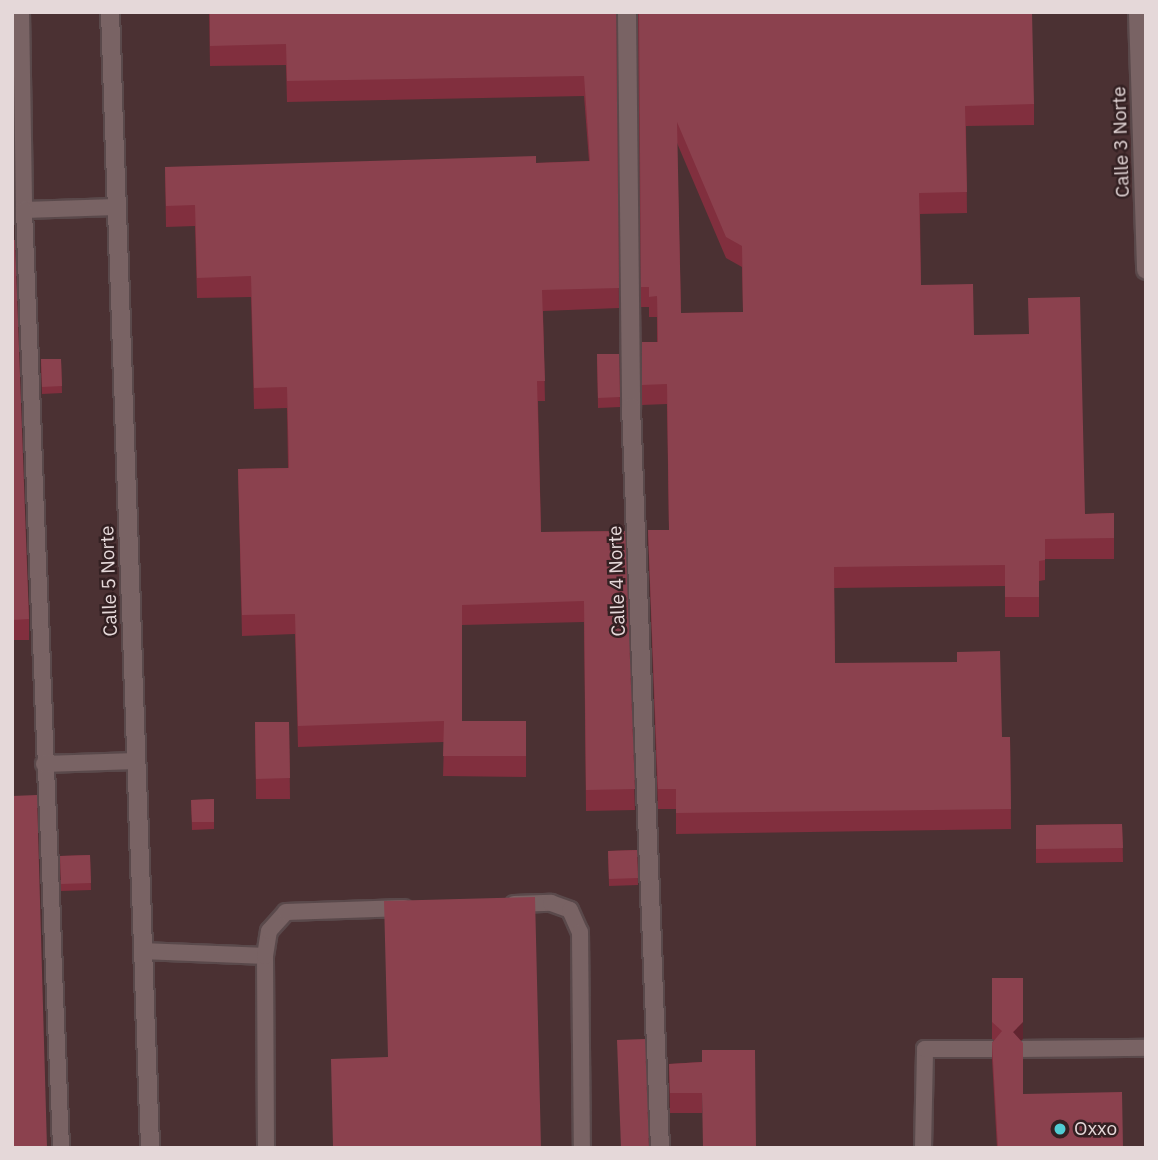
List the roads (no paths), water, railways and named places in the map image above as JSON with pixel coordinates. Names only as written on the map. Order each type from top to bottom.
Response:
[{"type":"street","name":"Calle 5 Norte","points":[[110,12],[150,1148]]},
{"type":"street","name":"Calle 4 Norte","points":[[627,12],[631,407],[660,1148]]},
{"type":"street","name":"Calle 3 Norte","points":[[1138,12],[1146,270]]},
{"type":"lane","points":[[21,12],[24,210],[61,1148]]},
{"type":"lane","points":[[24,210],[116,206]]},
{"type":"lane","points":[[44,764],[136,761]]},
{"type":"lane","points":[[495,905],[551,903],[570,910],[580,932],[582,1148]]},
{"type":"lane","points":[[267,1148],[265,956],[269,931],[286,912],[425,907]]},
{"type":"lane","points":[[143,951],[265,956]]},
{"type":"lane","points":[[1023,1049],[1146,1048]]},
{"type":"lane","points":[[923,1148],[925,1049],[992,1049]]},
{"type":"place","name":"Oxxo","points":[[1060,1129]]}]
